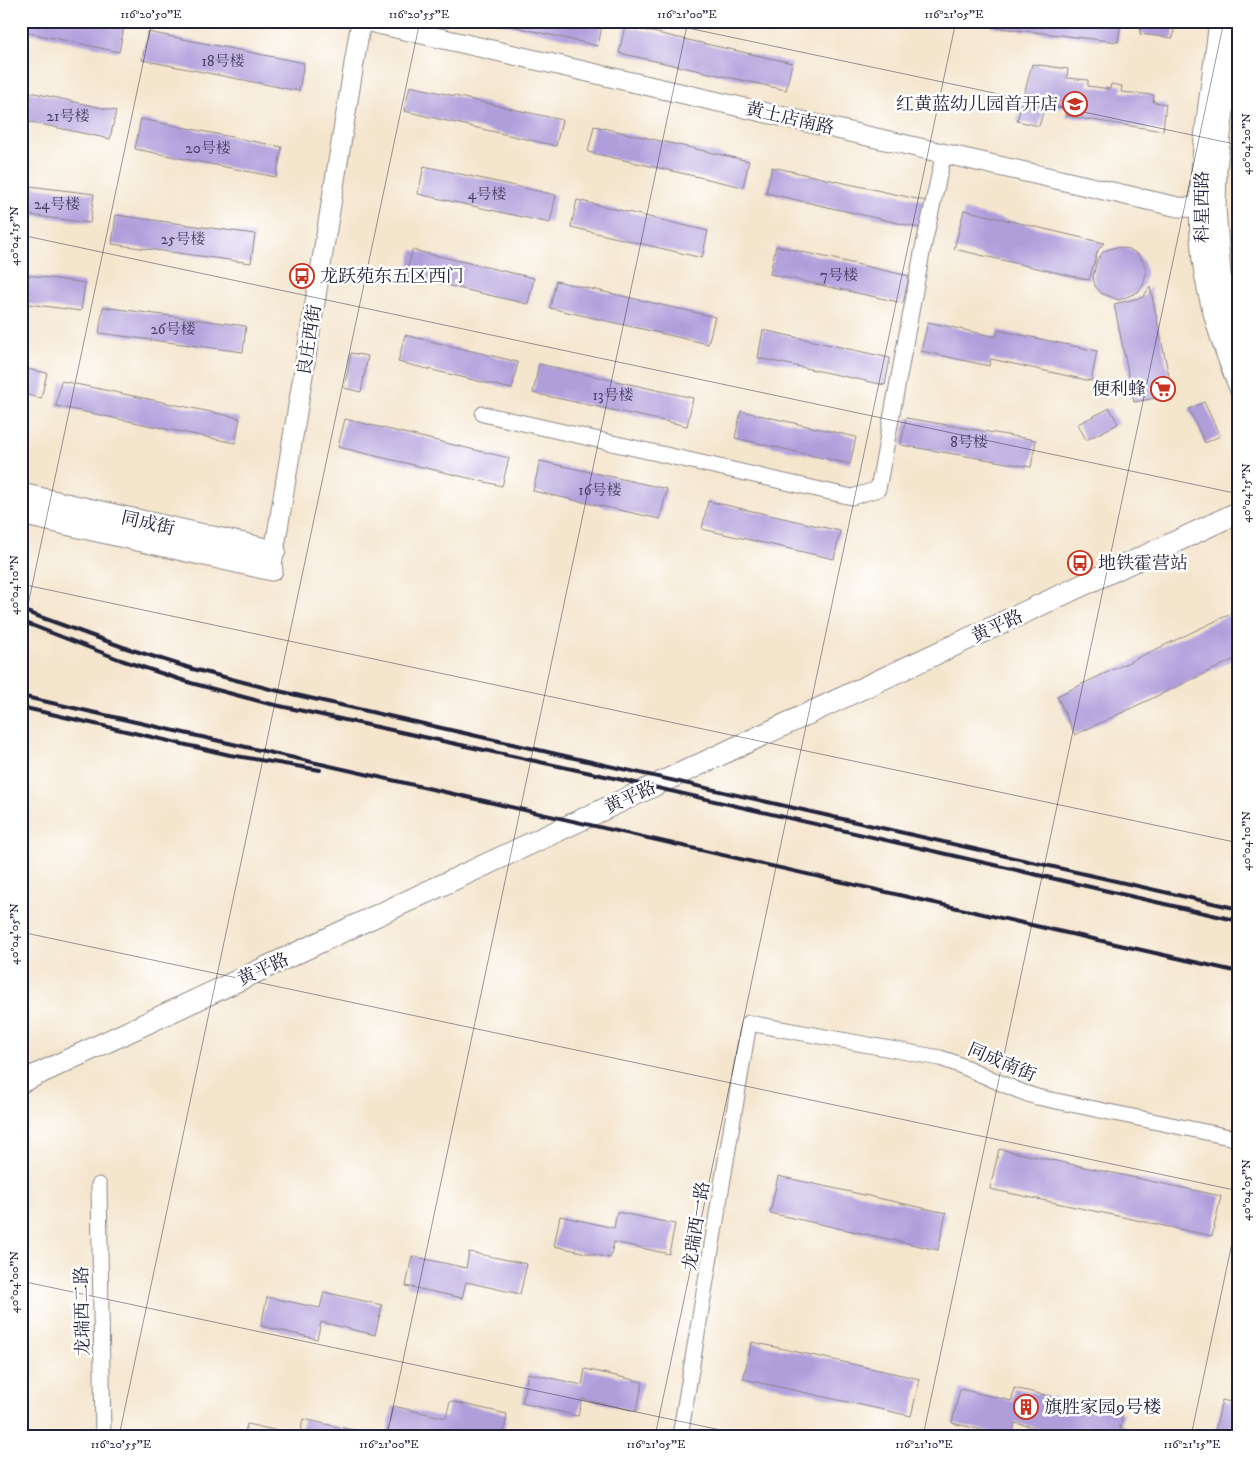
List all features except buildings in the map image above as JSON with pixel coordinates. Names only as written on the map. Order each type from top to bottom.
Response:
[{"type":"main road","name":"同成街","points":[[21,494],[273,561]]},
{"type":"main road","name":"黄平路","points":[[21,1071],[1239,502]]},
{"type":"main road","name":"黄平路","points":[[21,1082],[1239,512]]},
{"type":"main road","name":"同成街","points":[[21,514],[273,561]]},
{"type":"street","name":"良庄西街","points":[[273,561],[360,21]]},
{"type":"street","name":"黄土店南路","points":[[365,21],[1178,207],[1208,208]]},
{"type":"street","name":"科星西路","points":[[1219,21],[1202,166],[1208,208],[1230,314],[1239,343]]},
{"type":"street","name":"科星西路","points":[[1235,21],[1217,168],[1208,208],[1202,260],[1209,297],[1224,349],[1239,388]]},
{"type":"street","points":[[483,414],[852,496],[878,489],[922,253],[944,153]]},
{"type":"street","name":"同成南街","points":[[749,1023],[940,1058],[958,1064],[1014,1090],[1037,1097],[1239,1139]]},
{"type":"street","name":"龙瑞西一路","points":[[680,1436],[749,1023]]},
{"type":"street","name":"龙瑞西二路","points":[[99,1185],[103,1436]]},
{"type":"railway","points":[[21,610],[123,647],[193,669],[270,689],[1239,909]]},
{"type":"railway","points":[[21,621],[121,660],[191,683],[266,703],[614,778],[1239,921]]},
{"type":"railway","points":[[21,696],[1239,972]]},
{"type":"railway","points":[[21,707],[230,755],[320,770]]},
{"type":"place","name":"红黄蓝幼儿园首开店","points":[[1075,104]]},
{"type":"place","name":"龙跃苑东五区西门","points":[[302,276]]},
{"type":"place","name":"便利蜂","points":[[1163,389]]},
{"type":"place","name":"地铁霍营站","points":[[1080,563]]},
{"type":"place","name":"旗胜家园9号楼","points":[[1026,1407]]}]
